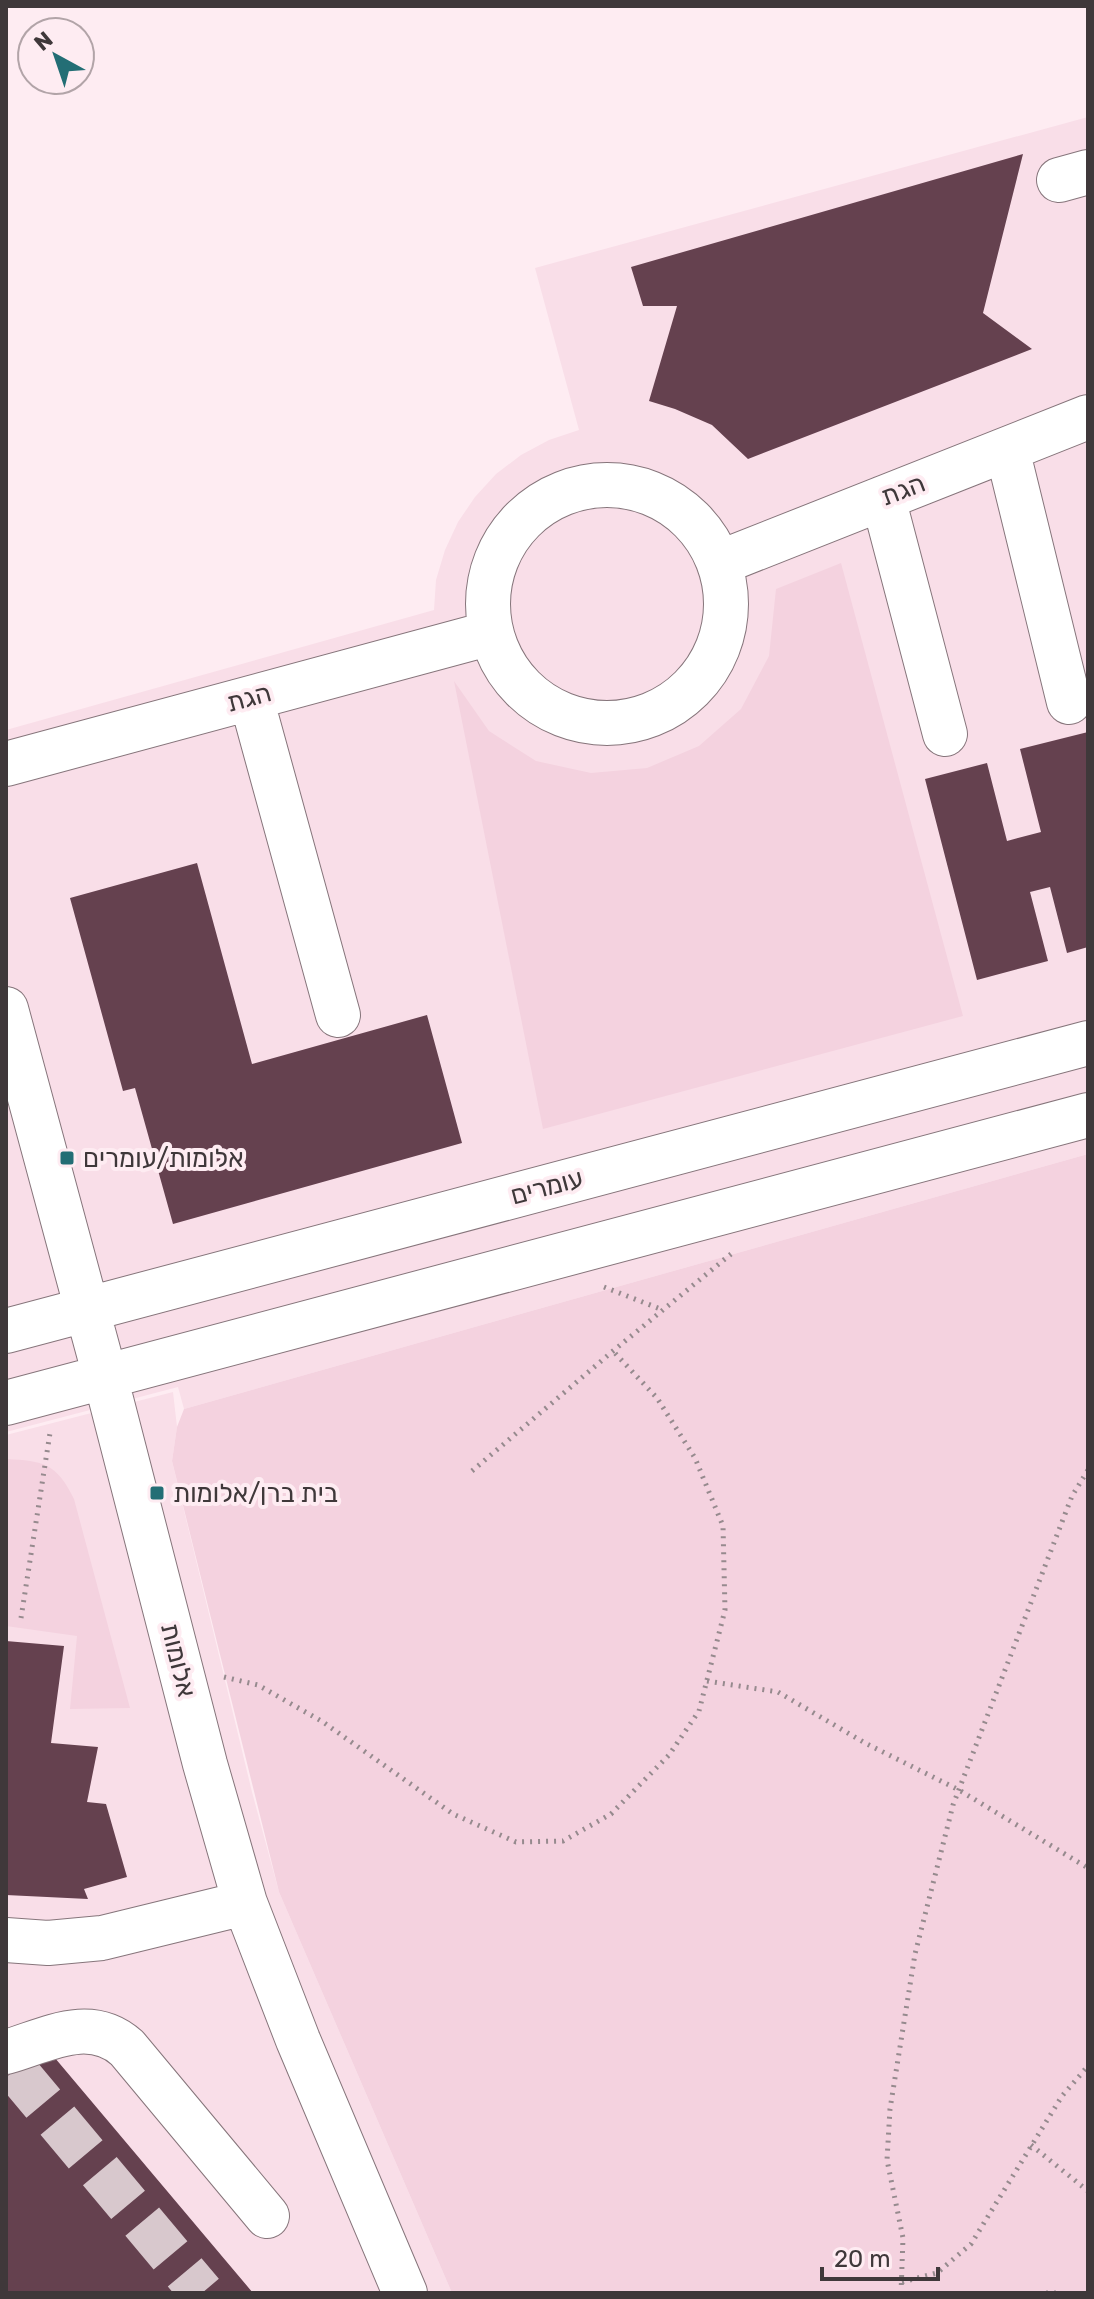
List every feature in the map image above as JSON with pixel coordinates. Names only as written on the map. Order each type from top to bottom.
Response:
[{"type":"street","name":"הגת","points":[[719,563],[1088,417]]},
{"type":"street","points":[[1007,449],[1069,702]]},
{"type":"street","points":[[617,485],[640,489],[661,498],[681,510],[698,527],[719,563],[726,614],[713,658],[684,695],[663,709],[642,717],[596,723],[552,710],[533,698],[516,681],[501,661],[491,633],[488,594],[492,571],[501,550],[514,530],[531,513],[550,499],[572,490],[617,485]]},
{"type":"street","points":[[883,498],[945,734]]},
{"type":"street","name":"הגת","points":[[6,764],[491,633]]},
{"type":"street","points":[[251,698],[338,1015]]},
{"type":"street","name":"אלומות","points":[[6,1009],[218,1812],[245,1903],[298,2040],[405,2293]]},
{"type":"street","name":"עומרים","points":[[6,1331],[1088,1043]]},
{"type":"street","points":[[6,1403],[1088,1115]]},
{"type":"street","points":[[6,1940],[48,1943],[102,1938],[245,1903]]},
{"type":"street","points":[[9,2061],[80,2031],[97,2031],[113,2037],[127,2048],[267,2216]]},
{"type":"path","points":[[472,1471],[736,1250]]},
{"type":"path","points":[[180,1667],[258,1685],[323,1722],[453,1814],[516,1842],[563,1841],[611,1814],[669,1755],[699,1711],[725,1610],[723,1526],[695,1458],[657,1398],[613,1351]]},
{"type":"path","points":[[21,1618],[57,1389]]},
{"type":"path","points":[[901,2293],[903,2238],[887,2160],[890,2109],[915,1954],[959,1790],[1072,1496],[1088,1470]]},
{"type":"path","points":[[707,1681],[778,1692],[865,1743],[959,1790],[1088,1868]]},
{"type":"path","points":[[902,2282],[937,2273],[971,2244],[1062,2096],[1088,2066]]},
{"type":"path","points":[[1031,2145],[1088,2191]]},
{"type":"path","points":[[1046,2293],[1058,2293]]},
{"type":"shaded area","points":[[1088,117],[1088,1154],[184,1409],[178,1387],[6,1432],[6,730],[434,610],[436,580],[445,550],[458,522],[475,497],[496,474],[521,455],[549,440],[579,430],[535,268]]},
{"type":"shaded area","points":[[841,563],[963,1016],[543,1129],[454,681],[489,731],[536,761],[591,773],[647,768],[699,746],[741,709],[769,656],[776,589]]},
{"type":"shaded area","points":[[1088,1154],[1088,2293],[452,2293],[279,1892],[172,1461],[177,1427],[184,1409]]},
{"type":"shaded area","points":[[173,1392],[177,1427],[172,1461],[279,1892],[452,2293],[6,2293],[6,1435]]},
{"type":"shaded area","points":[[6,1459],[48,1466],[61,1478],[74,1499],[130,1708],[70,1709],[77,1636],[6,1626]]},
{"type":"building","points":[[1023,154],[983,313],[1032,349],[748,459],[712,425],[649,401],[677,306],[643,306],[631,267]]},
{"type":"building","points":[[1088,732],[1088,947],[1067,953],[1050,887],[1030,892],[1048,961],[977,980],[925,779],[987,763],[1007,841],[1041,832],[1020,749]]},
{"type":"building","points":[[197,863],[252,1064],[427,1015],[462,1143],[173,1224],[135,1088],[123,1091],[70,898]]},
{"type":"building","points":[[6,1641],[64,1646],[51,1743],[98,1747],[87,1802],[106,1804],[127,1877],[84,1889],[88,1899],[6,1895]]},
{"type":"building","points":[[44,2045],[253,2293],[6,2293],[6,2077]]},
{"type":"tunnel","points":[[15,2070],[202,2293]]},
{"type":"place","name":"אלומות/עומרים","points":[[67,1158]]},
{"type":"place","name":"בית ברן/אלומות","points":[[157,1493]]}]
